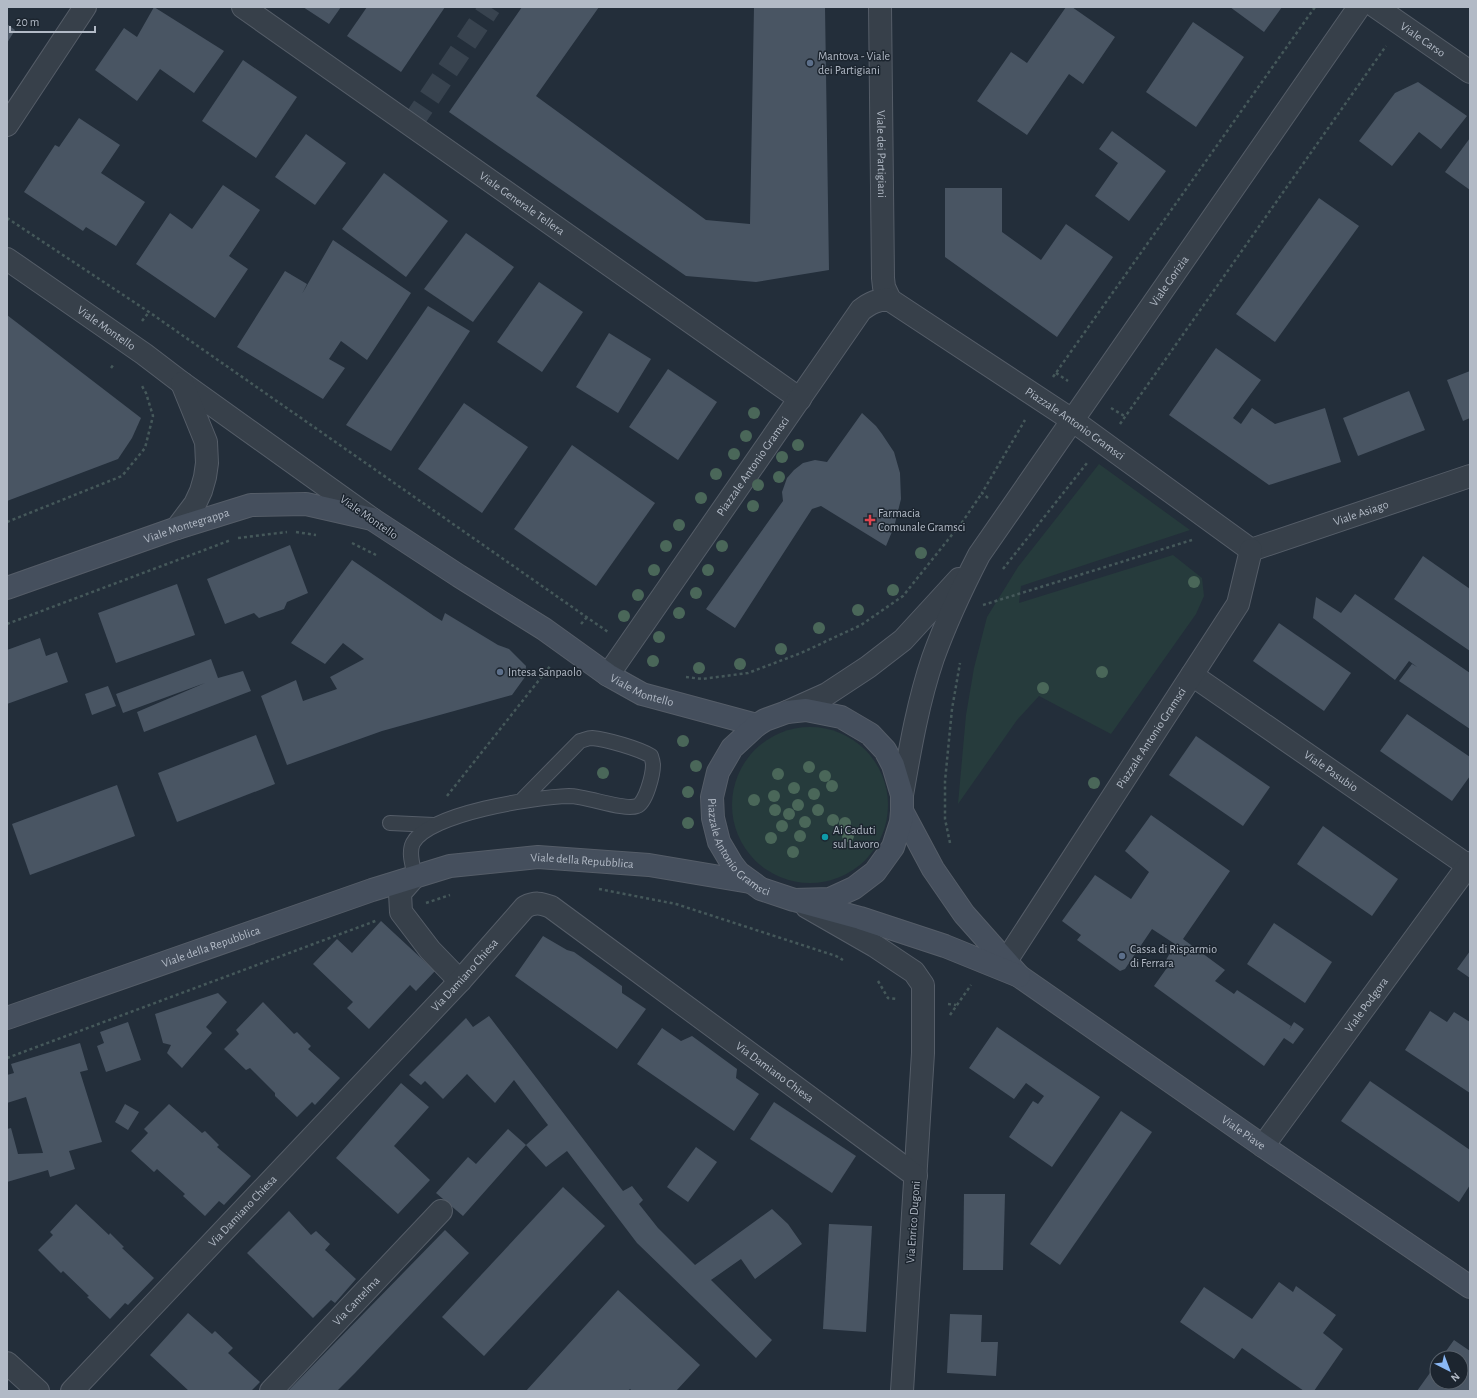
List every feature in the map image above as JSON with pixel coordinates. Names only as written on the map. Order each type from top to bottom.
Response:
[{"type":"main road","name":"Viale Montegrappa","points":[[7,588],[177,528],[251,505],[306,504],[372,519]]},
{"type":"main road","name":"Viale Montello","points":[[372,519],[458,576],[544,629],[608,675],[642,694],[757,725]]},
{"type":"main road","name":"Piazzale Antonio Gramsci","points":[[806,710],[841,717],[870,734],[885,750],[893,765],[902,803],[933,869],[964,914],[1012,969],[860,918],[794,900],[761,889],[750,882],[739,873],[732,864],[719,842],[713,818],[712,796],[718,772],[732,748],[757,725],[765,720],[787,712],[806,710]]},
{"type":"main road","name":"Piazzale Antonio Gramsci","points":[[794,900],[830,899],[854,888],[876,872],[893,847],[901,822],[902,803]]},
{"type":"main road","name":"Viale della Repubblica","points":[[7,1018],[372,890],[450,866],[538,857],[649,865],[750,882]]},
{"type":"main road","name":"Viale Piave","points":[[1012,969],[1263,1146],[1470,1287]]},
{"type":"street","points":[[7,125],[85,7]]},
{"type":"street","name":"Viale Generale Tellera","points":[[242,7],[800,399]]},
{"type":"street","name":"Viale dei Partigiani","points":[[880,7],[883,278],[884,287],[890,300]]},
{"type":"street","name":"Viale Gorizia","points":[[979,555],[1359,7]]},
{"type":"street","name":"Viale Carso","points":[[1376,7],[1470,72]]},
{"type":"street","name":"Viale Montello","points":[[7,259],[144,354],[182,383],[372,519]]},
{"type":"street","name":"Piazzale Antonio Gramsci","points":[[608,675],[861,310],[874,302],[882,300],[890,300],[1072,420],[1251,550],[1238,604],[1192,675],[1012,969]]},
{"type":"street","points":[[177,528],[195,504],[201,491],[205,477],[206,463],[206,442],[182,383]]},
{"type":"street","name":"Viale Asiago","points":[[1251,550],[1470,476]]},
{"type":"street","name":"Piazzale Antonio Gramsci","points":[[787,712],[827,694],[868,667],[903,640],[979,555]]},
{"type":"street","name":"Piazzale Antonio Gramsci","points":[[902,803],[912,737],[933,659],[958,595],[979,555]]},
{"type":"street","name":"Viale Pasubio","points":[[1192,675],[1469,865]]},
{"type":"street","name":"Viale Podgora","points":[[1263,1146],[1469,865]]},
{"type":"street","points":[[415,876],[400,893],[401,912],[430,950],[460,981]]},
{"type":"street","name":"Piazzale Antonio Gramsci","points":[[794,900],[875,946],[914,972],[923,985],[923,1053]]},
{"type":"street","name":"Via Damiano Chiesa","points":[[72,1391],[460,981],[525,907],[532,903],[541,903],[550,907],[916,1176]]},
{"type":"street","name":"Via Enrico Dugoni","points":[[902,1391],[923,1053]]},
{"type":"street","name":"Via Cantelma","points":[[271,1391],[441,1211]]},
{"type":"street","points":[[7,1363],[38,1391]]},
{"type":"lane","points":[[415,876],[411,852],[412,844],[417,838],[434,825],[466,814],[521,801],[569,796],[582,797],[630,808],[639,806],[645,799],[653,765],[651,756],[644,752],[601,740],[591,738],[580,741],[521,801]]},
{"type":"lane","points":[[390,823],[434,825]]},
{"type":"path","points":[[1056,373],[1315,7]]},
{"type":"path","points":[[1126,417],[1401,24]]},
{"type":"path","points":[[7,218],[149,312],[578,610],[628,647]]},
{"type":"path","points":[[7,522],[122,476],[144,448],[154,416]]},
{"type":"path","points":[[1000,573],[1090,459]]},
{"type":"path","points":[[681,677],[702,679],[748,673],[801,653],[861,625],[903,596],[963,521],[982,494]]},
{"type":"path","points":[[7,624],[238,538],[292,531],[323,536]]},
{"type":"path","points":[[983,600],[978,606],[1199,538]]},
{"type":"path","points":[[352,542],[377,556]]},
{"type":"path","points":[[951,849],[945,819],[945,781],[952,709],[962,656]]},
{"type":"path","points":[[447,797],[552,664],[545,660]]},
{"type":"green space","points":[[1099,464],[1190,530],[1021,586],[1019,603],[1173,555],[1202,578],[1204,596],[1196,614],[1111,734],[1039,696],[1017,720],[958,804],[966,715],[974,668],[987,617],[1018,567]]},
{"type":"green space","points":[[810,727],[840,733],[853,740],[865,750],[875,762],[882,775],[888,805],[882,835],[875,848],[865,860],[853,870],[840,877],[810,883],[780,877],[767,870],[755,860],[745,848],[738,835],[732,805],[738,775],[745,762],[755,750],[767,740],[780,733]]},
{"type":"building","points":[[154,7],[224,51],[194,93],[160,69],[137,101],[95,70],[124,28],[137,37]]},
{"type":"building","points":[[303,7],[341,7],[329,24]]},
{"type":"building","points":[[367,7],[445,7],[401,72],[347,36]]},
{"type":"building","points":[[522,7],[599,7],[536,96],[706,220],[750,224],[754,7],[825,7],[829,270],[756,282],[686,276],[449,112]]},
{"type":"building","points":[[1066,7],[1072,7],[1115,37],[1083,84],[1069,74],[1027,135],[977,101],[1011,52],[1027,63]]},
{"type":"building","points":[[1230,7],[1282,7],[1264,32]]},
{"type":"building","points":[[1193,22],[1244,57],[1196,127],[1146,92]]},
{"type":"building","points":[[7,24],[15,30],[7,43]]},
{"type":"building","points":[[243,60],[297,97],[256,158],[202,121]]},
{"type":"building","points":[[1418,82],[1467,116],[1441,149],[1419,132],[1392,166],[1359,141],[1395,93]]},
{"type":"building","points":[[79,118],[120,145],[101,173],[145,202],[116,246],[86,227],[83,231],[24,192],[55,145],[59,147]]},
{"type":"building","points":[[1112,131],[1166,171],[1129,221],[1095,196],[1118,163],[1099,149]]},
{"type":"building","points":[[306,134],[346,163],[315,205],[275,177]]},
{"type":"building","points":[[1470,138],[1470,190],[1445,172]]},
{"type":"building","points":[[384,173],[448,221],[406,277],[342,229]]},
{"type":"building","points":[[223,185],[260,210],[229,256],[248,269],[215,318],[136,264],[170,213],[192,229]]},
{"type":"building","points":[[945,188],[1002,188],[1002,232],[1041,260],[1066,224],[1113,257],[1057,337],[945,257]]},
{"type":"building","points":[[1319,198],[1359,226],[1275,342],[1236,314]]},
{"type":"building","points":[[466,233],[514,267],[473,322],[424,289]]},
{"type":"building","points":[[333,240],[411,293],[367,360],[341,341],[329,359],[345,368],[323,399],[237,347],[285,271],[307,284],[302,294]]},
{"type":"building","points":[[539,282],[583,312],[542,372],[497,342]]},
{"type":"building","points":[[428,306],[470,331],[391,451],[346,425]]},
{"type":"building","points":[[7,315],[141,418],[132,438],[118,459],[7,501]]},
{"type":"building","points":[[609,333],[651,359],[618,413],[576,387]]},
{"type":"building","points":[[1216,348],[1261,380],[1233,418],[1241,424],[1252,408],[1275,424],[1325,408],[1341,462],[1269,485],[1169,415]]},
{"type":"building","points":[[668,369],[717,402],[678,460],[629,427]]},
{"type":"building","points":[[1470,371],[1470,418],[1463,421],[1447,380]]},
{"type":"building","points":[[1409,391],[1425,430],[1358,456],[1343,418]]},
{"type":"building","points":[[464,403],[528,447],[482,513],[418,469]]},
{"type":"building","name":"Farmacia Comunale Gramsci","points":[[862,413],[876,426],[894,452],[900,473],[901,499],[894,527],[886,546],[821,506],[812,509],[735,628],[706,609],[783,501],[782,492],[787,478],[803,463],[815,460],[827,462]]},
{"type":"building","points":[[572,445],[655,503],[596,586],[514,529]]},
{"type":"building","points":[[290,545],[308,593],[287,602],[284,609],[259,618],[254,613],[225,624],[207,579]]},
{"type":"building","points":[[1423,556],[1470,589],[1470,651],[1394,599]]},
{"type":"building","points":[[352,560],[442,621],[445,613],[498,645],[509,649],[526,666],[525,677],[512,695],[382,731],[287,765],[261,696],[296,680],[303,701],[337,689],[330,677],[364,659],[343,643],[325,664],[291,643]]},
{"type":"building","points":[[177,584],[195,635],[116,663],[98,613]]},
{"type":"building","points":[[1355,594],[1470,673],[1470,729],[1399,681],[1412,664],[1417,667],[1409,661],[1395,680],[1313,618],[1316,597],[1341,613]]},
{"type":"building","points":[[1279,623],[1351,673],[1324,711],[1253,661]]},
{"type":"building","points":[[40,638],[46,656],[57,652],[68,682],[7,704],[7,650]]},
{"type":"building","points":[[211,659],[218,678],[243,671],[251,691],[144,732],[137,712],[205,683],[123,713],[116,694]]},
{"type":"building","points":[[108,686],[116,706],[92,715],[85,694]]},
{"type":"building","points":[[1407,714],[1470,757],[1470,776],[1452,801],[1380,751]]},
{"type":"building","points":[[256,735],[275,784],[177,822],[158,773]]},
{"type":"building","points":[[1196,736],[1270,787],[1243,826],[1169,775]]},
{"type":"building","points":[[117,785],[135,836],[30,875],[12,824]]},
{"type":"building","points":[[1151,815],[1230,871],[1183,939],[1225,970],[1215,981],[1234,994],[1237,990],[1291,1026],[1289,1030],[1294,1022],[1304,1029],[1293,1044],[1284,1038],[1264,1066],[1154,986],[1169,965],[1166,960],[1175,944],[1152,929],[1125,969],[1120,971],[1077,940],[1081,935],[1062,921],[1095,875],[1131,899],[1149,872],[1125,851]]},
{"type":"building","points":[[1323,826],[1398,879],[1372,916],[1297,864]]},
{"type":"building","points":[[381,921],[435,971],[416,991],[410,985],[369,1029],[347,1008],[353,1002],[313,964],[337,939],[352,953]]},
{"type":"building","points":[[1274,923],[1332,962],[1305,1003],[1247,964]]},
{"type":"building","points":[[543,936],[567,950],[574,952],[622,986],[622,993],[646,1009],[617,1049],[515,976]]},
{"type":"building","points":[[1470,951],[1470,978],[1457,969]]},
{"type":"building","points":[[218,993],[227,1002],[206,1027],[212,1033],[182,1068],[167,1053],[171,1045],[163,1043],[155,1014]]},
{"type":"building","points":[[263,1002],[294,1034],[297,1032],[311,1046],[308,1049],[340,1078],[315,1105],[312,1102],[297,1117],[275,1096],[275,1093],[250,1068],[246,1070],[224,1049],[239,1034],[236,1030]]},
{"type":"building","points":[[1430,1011],[1447,1022],[1454,1012],[1470,1022],[1470,1093],[1405,1050]]},
{"type":"building","points":[[489,1016],[623,1191],[632,1186],[643,1200],[639,1204],[658,1228],[695,1265],[772,1209],[788,1224],[802,1244],[755,1279],[741,1259],[711,1280],[772,1340],[756,1358],[637,1243],[567,1151],[546,1167],[526,1145],[548,1125],[514,1080],[495,1103],[467,1074],[443,1099],[425,1081],[421,1085],[409,1075],[466,1018],[473,1027]]},
{"type":"building","points":[[128,1022],[141,1060],[106,1072],[97,1046],[104,1043],[100,1032]]},
{"type":"building","points":[[997,1027],[1100,1097],[1052,1167],[1009,1137],[1033,1101],[1038,1104],[1044,1096],[1026,1083],[1014,1099],[969,1068]]},
{"type":"building","points":[[662,1028],[681,1041],[692,1036],[737,1069],[736,1078],[759,1094],[734,1131],[637,1064]]},
{"type":"building","points":[[80,1043],[88,1070],[80,1072],[102,1142],[69,1151],[75,1169],[50,1177],[48,1170],[7,1182],[7,1129],[11,1128],[18,1154],[43,1153],[26,1097],[7,1103],[7,1075],[14,1073],[11,1064]]},
{"type":"building","points":[[1370,1081],[1470,1150],[1470,1185],[1459,1202],[1341,1121]]},
{"type":"building","points":[[401,1083],[429,1107],[394,1146],[430,1180],[398,1214],[336,1158]]},
{"type":"building","points":[[774,1102],[856,1156],[832,1193],[750,1139]]},
{"type":"building","points":[[125,1104],[139,1112],[128,1130],[115,1122]]},
{"type":"building","points":[[169,1104],[202,1133],[205,1131],[219,1145],[217,1147],[251,1176],[224,1205],[219,1201],[205,1216],[183,1196],[185,1194],[157,1169],[154,1172],[131,1151],[148,1133],[144,1129]]},
{"type":"building","points":[[1121,1111],[1152,1132],[1060,1265],[1030,1244]]},
{"type":"building","points":[[508,1129],[526,1145],[463,1216],[436,1193],[468,1157],[476,1164]]},
{"type":"building","points":[[696,1147],[717,1162],[688,1202],[667,1187]]},
{"type":"building","points":[[563,1187],[605,1226],[484,1356],[442,1317]]},
{"type":"building","points":[[964,1194],[1005,1194],[1003,1270],[963,1270]]},
{"type":"building","points":[[76,1204],[109,1235],[110,1233],[124,1247],[122,1248],[154,1278],[128,1305],[125,1303],[110,1319],[63,1271],[61,1273],[38,1250],[53,1235],[50,1232]]},
{"type":"building","points":[[289,1211],[311,1235],[316,1231],[330,1244],[325,1250],[356,1279],[335,1303],[331,1300],[313,1318],[247,1253]]},
{"type":"building","points":[[829,1224],[872,1226],[866,1332],[823,1329]]},
{"type":"building","points":[[445,1230],[469,1253],[355,1373],[337,1391],[288,1391]]},
{"type":"building","points":[[1279,1282],[1293,1292],[1296,1286],[1336,1315],[1323,1333],[1343,1349],[1314,1391],[1304,1391],[1242,1348],[1234,1359],[1180,1322],[1204,1287],[1252,1319]]},
{"type":"building","points":[[618,1290],[700,1365],[676,1391],[632,1391],[630,1389],[628,1391],[526,1391]]},
{"type":"building","points":[[188,1313],[212,1334],[215,1331],[233,1348],[228,1353],[260,1382],[251,1391],[189,1391],[150,1355]]},
{"type":"building","points":[[950,1314],[982,1315],[981,1342],[998,1342],[996,1376],[947,1373]]},
{"type":"building","points":[[1454,1340],[1469,1350],[1447,1350]]},
{"type":"building","points":[[1469,1350],[1470,1351],[1470,1391],[1417,1391],[1429,1374],[1429,1390],[1469,1390]]},
{"type":"tunnel","points":[[411,125],[490,7]]},
{"type":"place","name":"Mantova - Viale dei Partigiani","points":[[810,63]]},
{"type":"place","name":"Farmacia Comunale Gramsci","points":[[870,520]]},
{"type":"place","name":"Intesa Sanpaolo","points":[[500,672]]},
{"type":"place","name":"Ai Caduti sul Lavoro","points":[[825,837]]},
{"type":"place","name":"Cassa di Risparmio di Ferrara","points":[[1122,956]]}]
